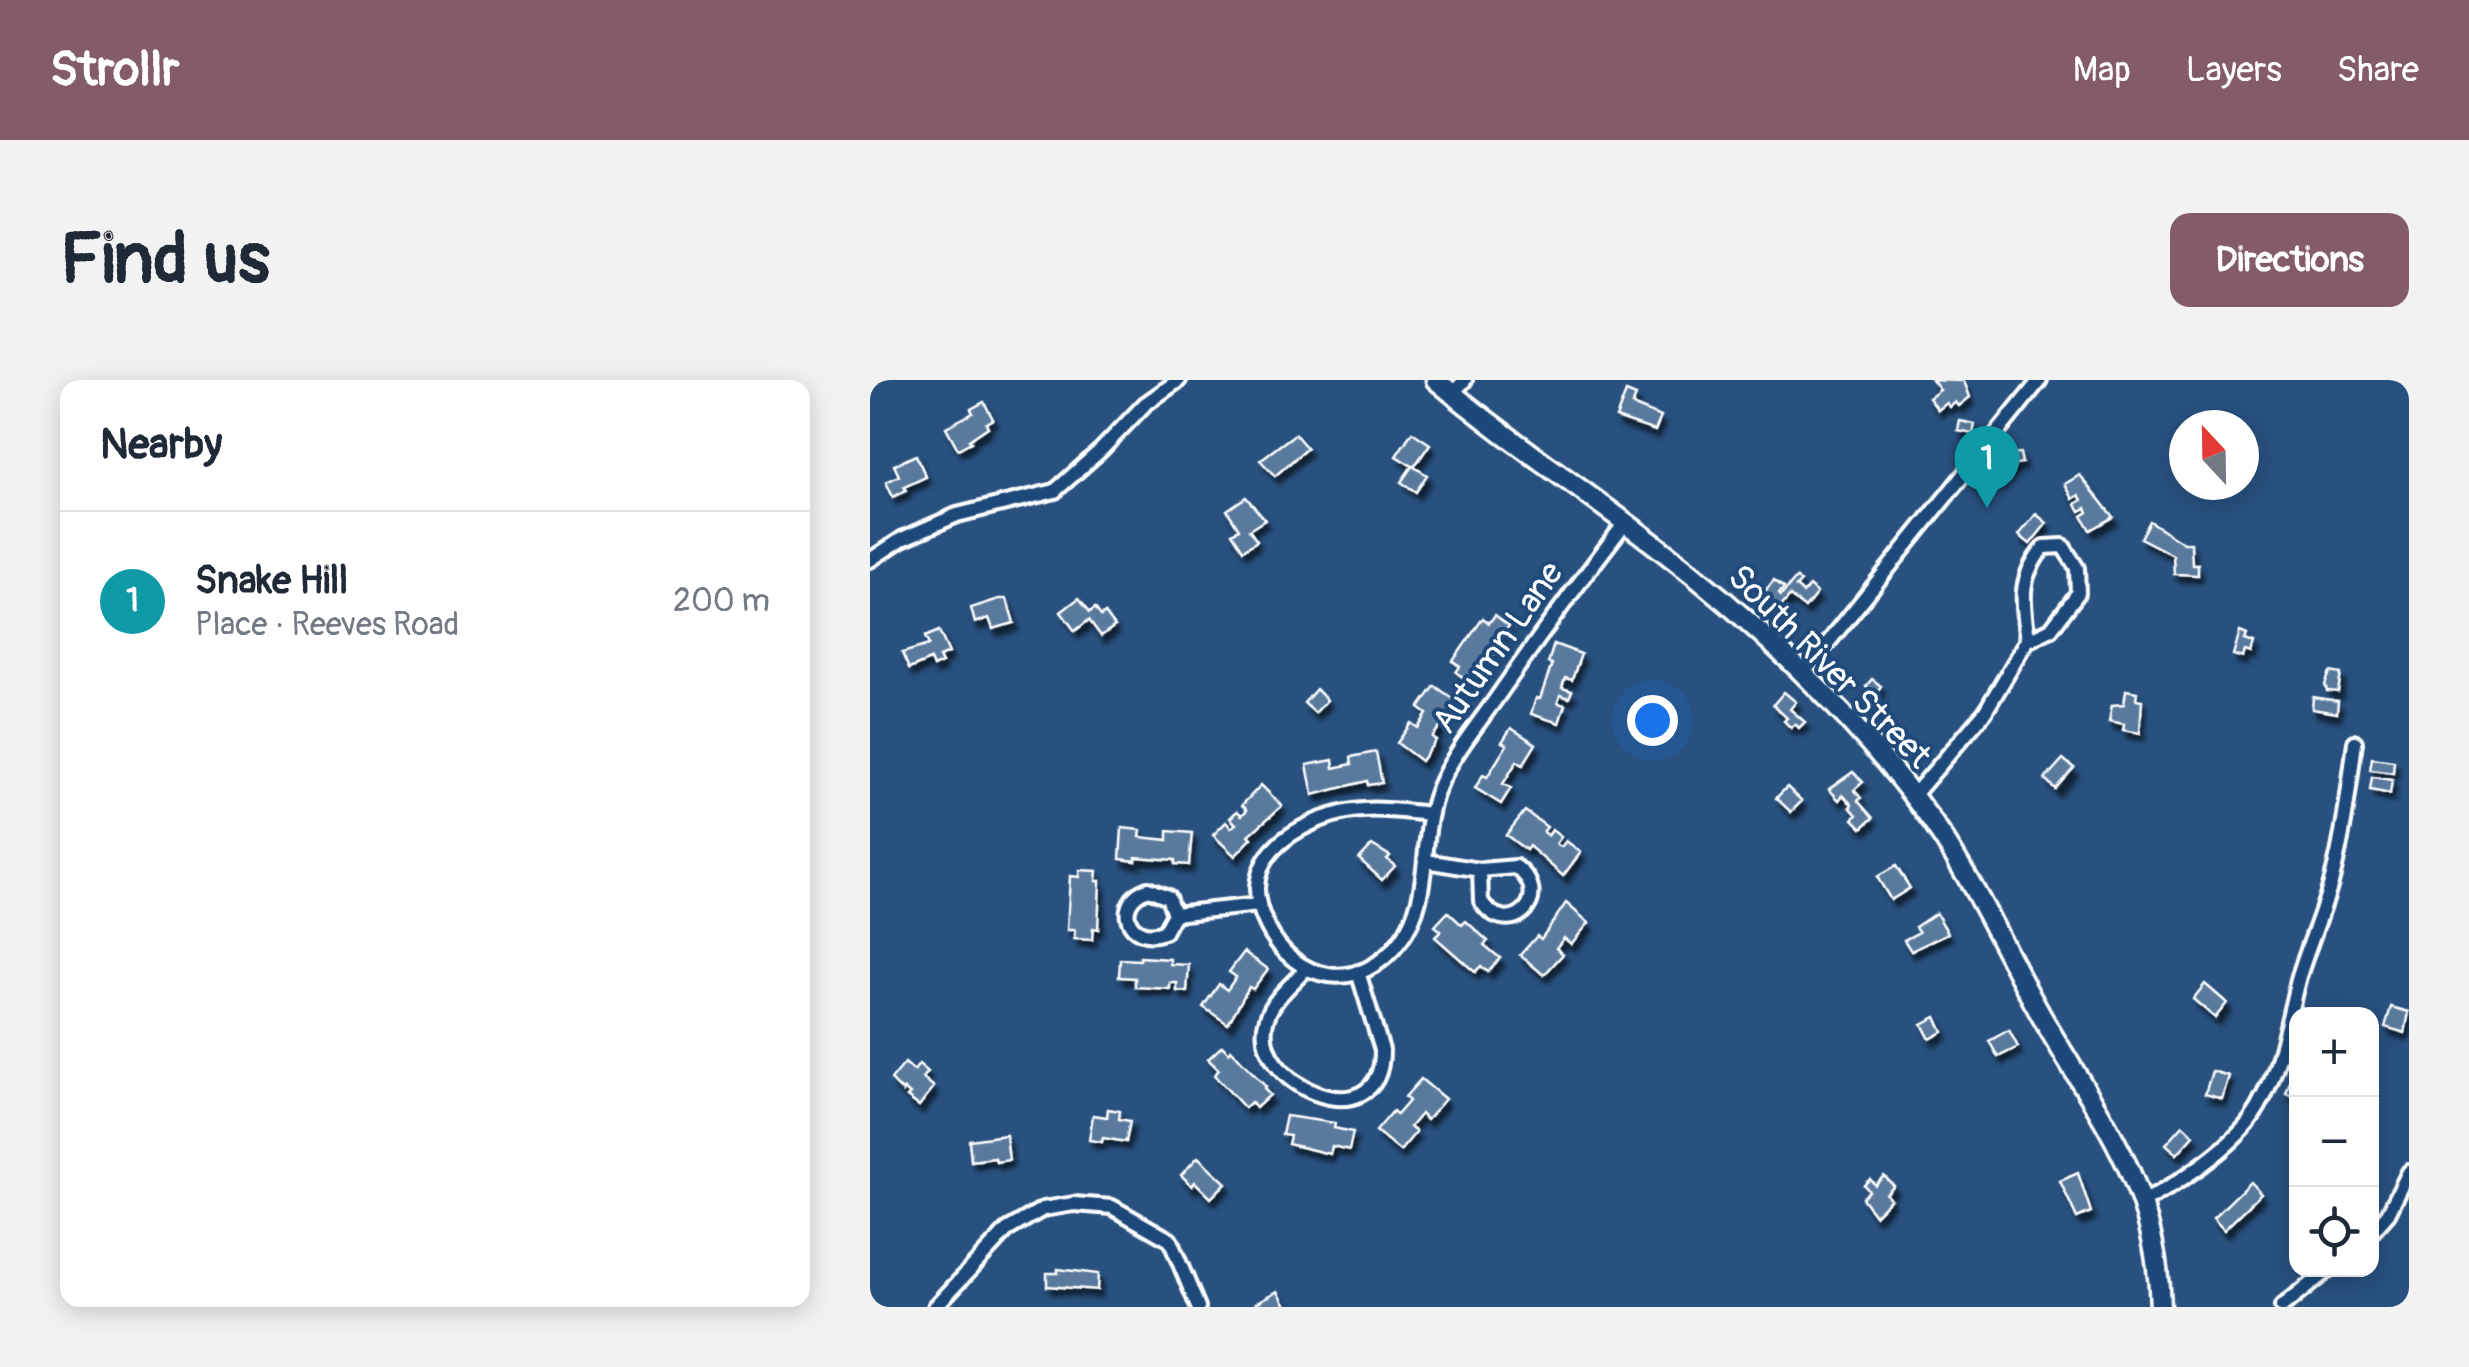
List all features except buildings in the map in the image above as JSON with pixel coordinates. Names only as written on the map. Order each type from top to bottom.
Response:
[{"type":"street","points":[[870,560],[957,514],[1054,491],[1138,411],[1179,380]]},
{"type":"street","name":"South River Street","points":[[1436,380],[1458,387],[1691,573],[1802,675],[1913,796],[1967,875],[2044,1021],[2119,1145],[2144,1202],[2155,1248],[2160,1307]]},
{"type":"street","points":[[1802,675],[2040,380]]},
{"type":"street","name":"Autumn Lane","points":[[1358,972],[1392,951],[1409,928],[1421,896],[1431,814],[1445,774],[1567,597],[1625,523]]},
{"type":"street","points":[[1913,796],[1985,712],[2028,640],[2050,629],[2078,594],[2077,568],[2063,546],[2044,547],[2028,566],[2024,589],[2028,640]]},
{"type":"street","points":[[2144,1202],[2171,1188],[2235,1136],[2264,1096],[2332,881],[2356,742]]},
{"type":"street","points":[[1305,970],[1272,1006],[1265,1038],[1280,1067],[1309,1092],[1336,1100],[1359,1095],[1382,1062],[1382,1050],[1358,972],[1328,976],[1305,970],[1284,953],[1258,905],[1263,863],[1286,839],[1344,812],[1431,814]]},
{"type":"street","points":[[1426,861],[1480,870],[1516,867],[1527,875],[1532,886],[1529,906],[1509,918],[1486,910],[1480,901],[1480,870]]},
{"type":"street","points":[[1174,914],[1258,905]]},
{"type":"street","points":[[2379,1224],[2409,1172]]},
{"type":"street","points":[[935,1307],[1007,1230],[1043,1209],[1074,1204],[1112,1207],[1170,1240],[1198,1307]]},
{"type":"street","points":[[2282,1307],[2319,1277]]},
{"type":"place","name":"Snake Hill","points":[[1987,508]]}]
